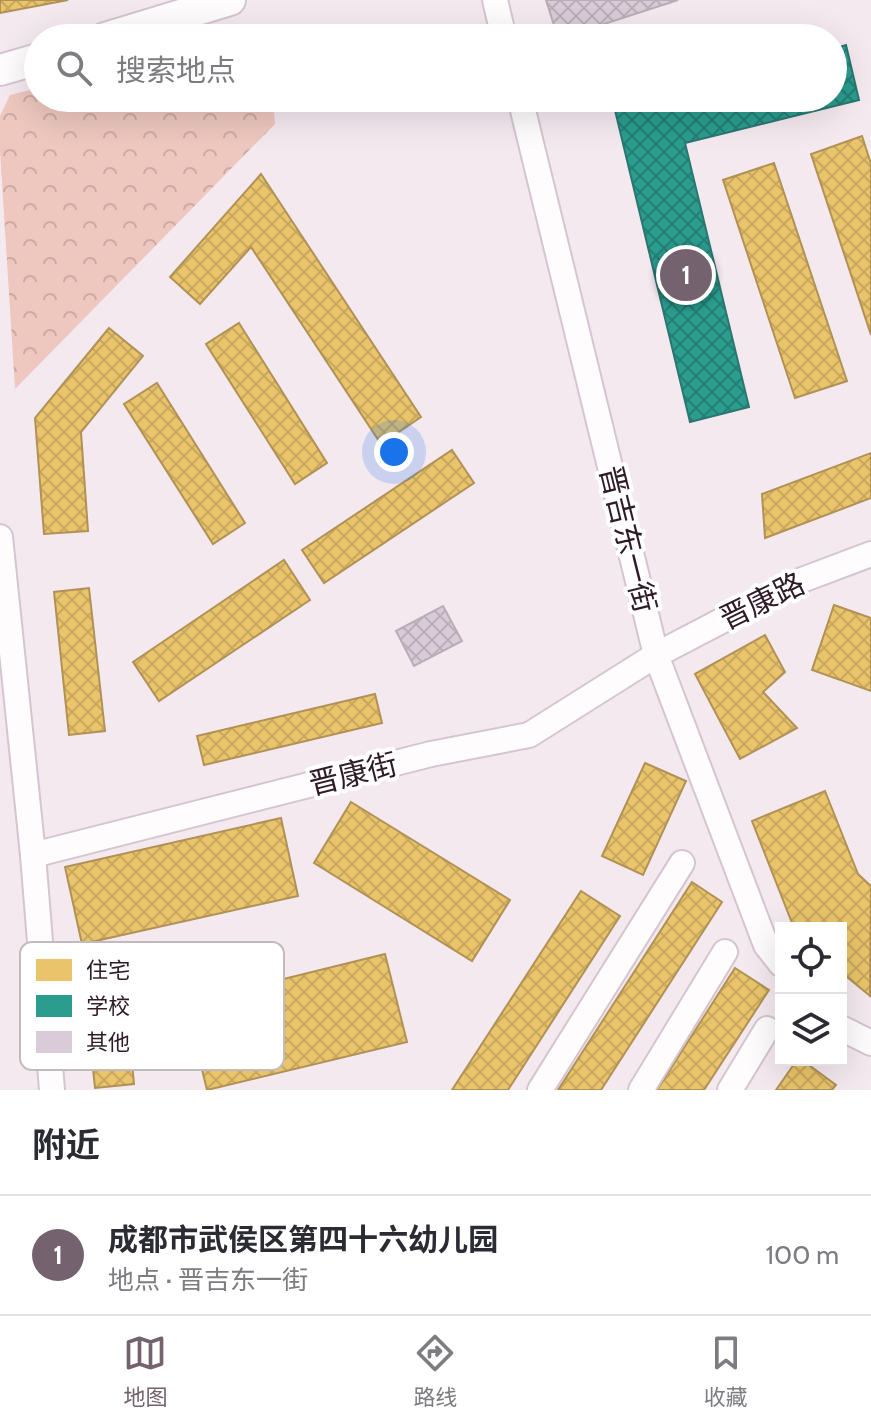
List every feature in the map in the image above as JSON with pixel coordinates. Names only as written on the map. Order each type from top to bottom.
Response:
[{"type":"street","points":[[151,24],[230,0]]},
{"type":"street","points":[[495,0],[501,24]]},
{"type":"street","points":[[0,70],[24,63]]},
{"type":"street","name":"晋吉东一街","points":[[523,112],[656,655],[766,945],[775,956]]},
{"type":"street","points":[[0,537],[40,942]]},
{"type":"street","name":"晋康路","points":[[656,655],[794,583],[871,554]]},
{"type":"street","name":"晋康街","points":[[33,855],[431,754],[529,735],[656,655]]},
{"type":"street","points":[[540,1090],[682,863]]},
{"type":"street","points":[[641,1090],[725,952]]},
{"type":"street","points":[[730,1090],[767,1029]]},
{"type":"street","points":[[847,1031],[871,1043]]},
{"type":"street","points":[[50,1070],[52,1090]]},
{"type":"green space","points":[[24,92],[24,112],[274,112],[275,124],[15,389],[0,151],[0,116],[10,95]]},
{"type":"building: 住宅","points":[[0,0],[68,0],[0,13]]},
{"type":"building: 住宅","points":[[862,136],[871,164],[871,335],[811,154]]},
{"type":"building: 住宅","points":[[774,163],[847,381],[795,398],[723,180]]},
{"type":"building: 住宅","points":[[261,174],[421,417],[381,444],[251,247],[200,304],[170,277]]},
{"type":"building: 住宅","points":[[239,323],[327,463],[295,484],[206,344]]},
{"type":"building: 住宅","points":[[109,328],[143,356],[81,432],[88,531],[44,534],[35,418]]},
{"type":"building: 住宅","points":[[157,383],[245,523],[213,544],[124,404]]},
{"type":"building: 住宅","points":[[452,450],[474,483],[324,583],[302,550]]},
{"type":"building: 住宅","points":[[871,453],[871,498],[765,538],[762,494]]},
{"type":"building: 住宅","points":[[284,560],[310,600],[159,701],[133,662]]},
{"type":"building: 住宅","points":[[89,588],[105,731],[69,735],[54,592]]},
{"type":"building: 住宅","points":[[834,605],[871,618],[871,691],[812,670]]},
{"type":"building: 住宅","points":[[765,635],[785,672],[763,692],[797,728],[740,759],[695,674]]},
{"type":"building: 住宅","points":[[375,694],[382,723],[204,765],[197,736]]},
{"type":"building: 住宅","points":[[645,763],[686,781],[643,875],[602,856]]},
{"type":"building: 住宅","points":[[825,791],[858,874],[871,886],[870,996],[847,977],[847,922],[792,922],[752,821]]},
{"type":"building: 住宅","points":[[351,802],[510,900],[472,961],[314,863]]},
{"type":"building: 住宅","points":[[281,818],[298,896],[82,942],[65,867]]},
{"type":"building: 住宅","points":[[692,882],[722,902],[601,1090],[558,1090]]},
{"type":"building: 住宅","points":[[581,891],[620,916],[508,1090],[452,1090]]},
{"type":"building: 住宅","points":[[385,954],[407,1042],[207,1090],[202,1070],[284,1070],[284,979]]},
{"type":"building: 住宅","points":[[735,968],[769,990],[704,1090],[657,1090]]},
{"type":"building: 住宅","points":[[793,1066],[810,1066],[836,1085],[832,1090],[776,1090]]},
{"type":"building: 住宅","points":[[93,1070],[133,1070],[134,1084],[95,1088]]},
{"type":"building: 学校","points":[[847,49],[859,100],[847,103]]},
{"type":"building: 学校","points":[[615,112],[810,112],[685,143],[749,407],[690,422]]},
{"type":"building: 其他","points":[[546,0],[678,0],[604,24],[554,24]]},
{"type":"building: 其他","points":[[443,606],[462,641],[414,666],[396,631]]},
{"type":"place","name":"成都市武侯区第四十六幼儿园","points":[[686,275]]}]
